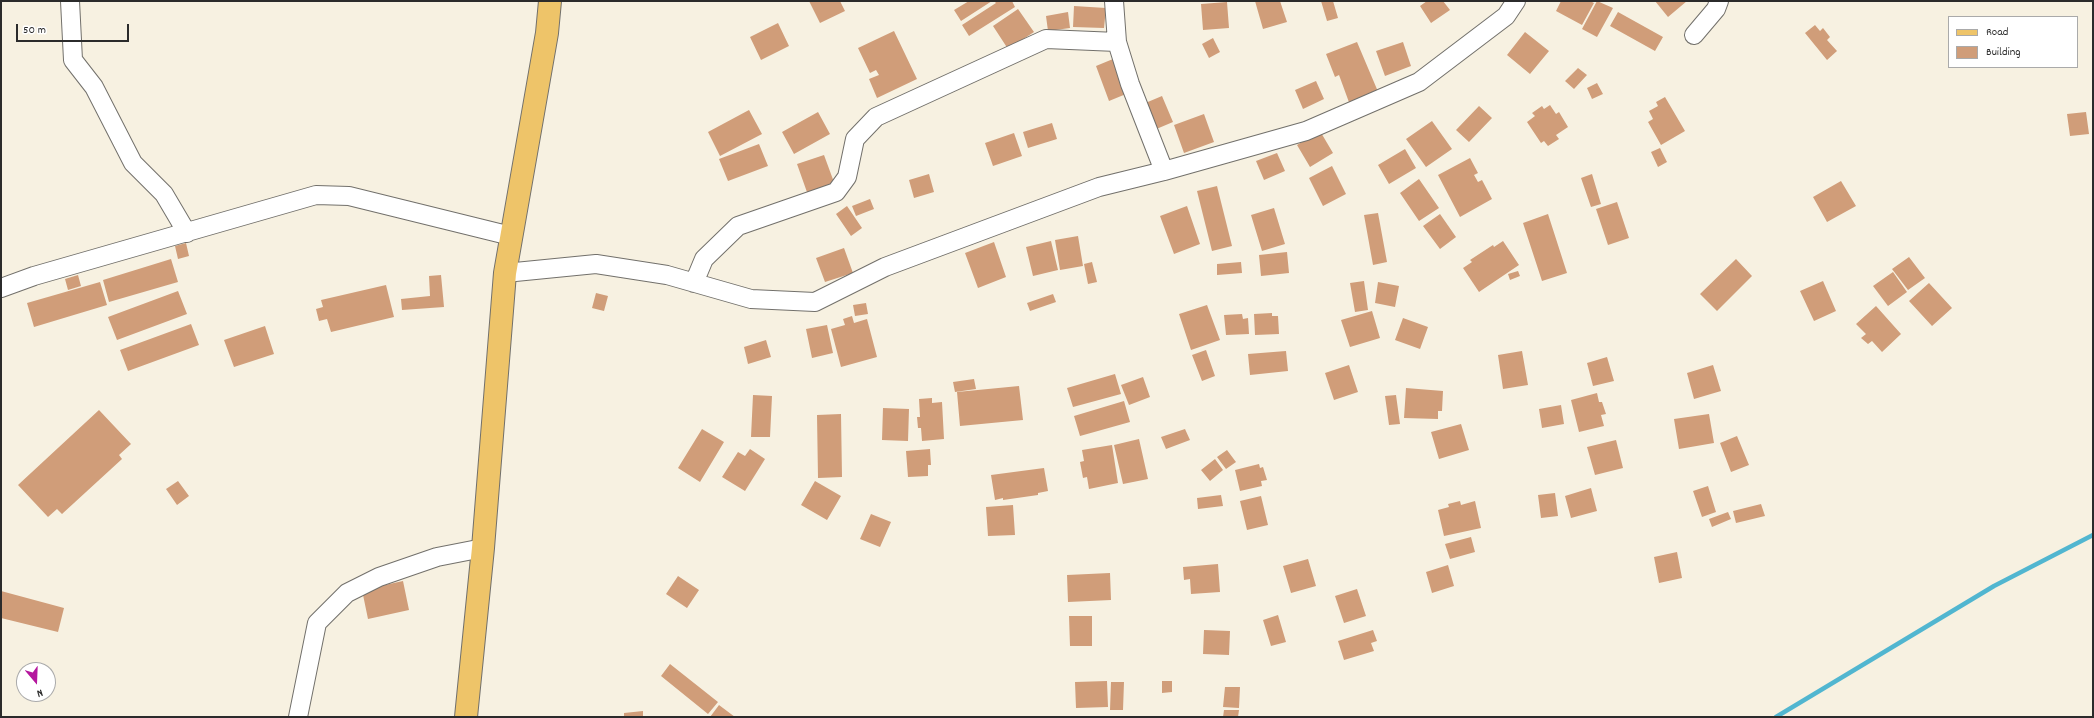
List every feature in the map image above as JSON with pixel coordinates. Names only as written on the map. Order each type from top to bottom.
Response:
[{"type":"main road","points":[[466,717],[483,548],[505,273],[547,33],[550,1]]},
{"type":"street","points":[[70,1],[73,60],[94,87],[133,163],[164,194],[187,233]]},
{"type":"street","points":[[1114,1],[1116,42],[1130,84],[1164,171]]},
{"type":"street","points":[[505,273],[596,264],[666,275],[751,299],[815,302],[885,267],[1084,192],[1306,131],[1419,82],[1506,16],[1516,1]]},
{"type":"street","points":[[1694,35],[1716,9],[1719,1]]},
{"type":"street","points":[[694,283],[704,259],[738,226],[836,192],[847,177],[856,139],[876,117],[1046,39],[1116,42]]},
{"type":"street","points":[[1,288],[34,276],[316,195],[348,196],[511,236]]},
{"type":"street","points":[[298,717],[317,623],[347,593],[379,577],[437,557],[483,548]]},
{"type":"building","points":[[809,1],[840,1],[845,11],[820,23]]},
{"type":"building","points":[[969,1],[992,1],[961,21],[954,10]]},
{"type":"building","points":[[994,1],[1012,1],[1015,7],[969,36],[962,25],[996,3]]},
{"type":"building","points":[[1255,1],[1280,1],[1287,22],[1263,29]]},
{"type":"building","points":[[1321,1],[1333,1],[1338,18],[1327,21]]},
{"type":"building","points":[[1427,1],[1443,1],[1450,10],[1431,23],[1420,6]]},
{"type":"building","points":[[1561,1],[1590,1],[1594,3],[1582,25],[1556,11]]},
{"type":"building","points":[[1597,1],[1613,8],[1597,37],[1582,29]]},
{"type":"building","points":[[1655,1],[1687,1],[1668,17]]},
{"type":"building","points":[[1227,2],[1229,28],[1203,30],[1201,4]]},
{"type":"building","points":[[1074,6],[1106,8],[1104,28],[1073,27]]},
{"type":"building","points":[[1018,9],[1034,32],[1008,49],[993,26]]},
{"type":"building","points":[[1068,12],[1070,28],[1048,31],[1046,16]]},
{"type":"building","points":[[1618,12],[1663,37],[1655,51],[1610,26]]},
{"type":"building","points":[[778,23],[789,46],[761,60],[750,37]]},
{"type":"building","points":[[1815,25],[1820,31],[1823,28],[1830,37],[1827,40],[1837,51],[1827,60],[1805,33]]},
{"type":"building","points":[[894,31],[917,79],[877,98],[869,79],[879,75],[876,70],[870,73],[858,48]]},
{"type":"building","points":[[1525,32],[1549,51],[1530,74],[1507,55]]},
{"type":"building","points":[[1213,38],[1220,52],[1209,58],[1202,44]]},
{"type":"building","points":[[1357,42],[1379,94],[1350,105],[1339,75],[1335,77],[1326,54]]},
{"type":"building","points":[[1403,42],[1411,66],[1385,76],[1376,51]]},
{"type":"building","points":[[1113,59],[1126,94],[1109,101],[1096,66]]},
{"type":"building","points":[[1578,68],[1587,75],[1574,89],[1565,81]]},
{"type":"building","points":[[1316,81],[1324,99],[1303,109],[1295,90]]},
{"type":"building","points":[[1597,83],[1603,94],[1592,99],[1587,88]]},
{"type":"building","points":[[1162,96],[1173,122],[1154,130],[1143,104]]},
{"type":"building","points":[[1665,97],[1685,131],[1661,145],[1648,122],[1653,119],[1649,111],[1658,106],[1656,102]]},
{"type":"building","points":[[1550,105],[1556,114],[1559,112],[1568,127],[1556,135],[1559,139],[1548,146],[1544,141],[1541,143],[1527,122],[1535,116],[1532,113],[1542,106],[1544,109]]},
{"type":"building","points":[[1479,106],[1492,118],[1469,142],[1456,130]]},
{"type":"building","points":[[749,110],[762,134],[720,156],[708,132]]},
{"type":"building","points":[[818,112],[830,134],[794,154],[782,132]]},
{"type":"building","points":[[2086,112],[2089,134],[2070,136],[2067,114]]},
{"type":"building","points":[[1204,114],[1214,142],[1184,153],[1174,125]]},
{"type":"building","points":[[1432,121],[1452,149],[1426,167],[1406,139]]},
{"type":"building","points":[[1052,123],[1057,139],[1028,148],[1023,132]]},
{"type":"building","points":[[1320,131],[1333,153],[1310,167],[1297,145]]},
{"type":"building","points":[[1014,133],[1022,156],[993,166],[985,143]]},
{"type":"building","points":[[759,144],[768,166],[728,181],[719,159]]},
{"type":"building","points":[[1660,148],[1667,162],[1658,167],[1651,152]]},
{"type":"building","points":[[1405,149],[1416,168],[1389,184],[1378,165]]},
{"type":"building","points":[[1277,153],[1285,171],[1264,180],[1256,161]]},
{"type":"building","points":[[824,155],[835,185],[808,195],[797,164]]},
{"type":"building","points":[[1470,158],[1478,173],[1474,175],[1478,182],[1482,180],[1492,199],[1460,217],[1438,175]]},
{"type":"building","points":[[1332,166],[1346,194],[1323,206],[1309,178]]},
{"type":"building","points":[[929,174],[934,192],[914,198],[909,180]]},
{"type":"building","points":[[1592,174],[1601,204],[1591,207],[1581,178]]},
{"type":"building","points":[[1419,179],[1439,208],[1419,221],[1400,193]]},
{"type":"building","points":[[1841,181],[1856,206],[1827,222],[1813,197]]},
{"type":"building","points":[[1217,186],[1232,246],[1212,251],[1197,191]]},
{"type":"building","points":[[870,199],[874,209],[856,216],[852,206]]},
{"type":"building","points":[[1617,202],[1629,238],[1608,245],[1596,209]]},
{"type":"building","points":[[847,206],[862,228],[851,236],[836,214]]},
{"type":"building","points":[[1187,206],[1200,244],[1174,254],[1160,216]]},
{"type":"building","points":[[1274,208],[1285,244],[1262,251],[1251,215]]},
{"type":"building","points":[[1378,213],[1387,262],[1373,265],[1364,215]]},
{"type":"building","points":[[1440,214],[1456,237],[1440,249],[1423,226]]},
{"type":"building","points":[[1548,214],[1567,273],[1542,281],[1523,223]]},
{"type":"building","points":[[1078,236],[1083,266],[1060,270],[1055,240]]},
{"type":"building","points":[[1051,241],[1058,270],[1033,276],[1026,247]]},
{"type":"building","points":[[1503,241],[1519,265],[1479,292],[1463,268],[1472,262],[1470,260],[1493,245],[1494,247]]},
{"type":"building","points":[[994,242],[1006,277],[978,288],[965,253]]},
{"type":"building","points":[[186,243],[189,256],[178,259],[175,246]]},
{"type":"building","points":[[844,248],[853,273],[825,282],[816,258]]},
{"type":"building","points":[[1287,252],[1289,273],[1261,276],[1259,255]]},
{"type":"building","points":[[1909,257],[1925,278],[1908,290],[1892,269]]},
{"type":"building","points":[[171,259],[178,282],[109,302],[103,280]]},
{"type":"building","points":[[1736,259],[1752,276],[1717,311],[1700,294]]},
{"type":"building","points":[[1092,262],[1097,282],[1088,284],[1084,264]]},
{"type":"building","points":[[1241,262],[1242,273],[1217,275],[1217,264]]},
{"type":"building","points":[[1518,271],[1520,276],[1510,280],[1508,274]]},
{"type":"building","points":[[1893,272],[1907,292],[1888,306],[1873,286]]},
{"type":"building","points":[[78,275],[81,286],[68,290],[65,279]]},
{"type":"building","points":[[441,275],[444,307],[402,310],[401,299],[430,296],[429,276]]},
{"type":"building","points":[[1364,281],[1368,310],[1355,312],[1350,283]]},
{"type":"building","points":[[1823,281],[1836,311],[1814,321],[1800,291]]},
{"type":"building","points":[[100,282],[107,305],[34,327],[27,303]]},
{"type":"building","points":[[1378,282],[1399,286],[1395,307],[1375,303]]},
{"type":"building","points":[[1929,283],[1952,308],[1932,326],[1909,301]]},
{"type":"building","points":[[386,285],[394,317],[331,332],[327,319],[319,321],[316,309],[323,307],[321,300]]},
{"type":"building","points":[[178,291],[187,314],[117,340],[108,317]]},
{"type":"building","points":[[596,293],[608,296],[604,311],[592,308]]},
{"type":"building","points":[[1053,294],[1056,302],[1030,311],[1027,303]]},
{"type":"building","points":[[866,303],[868,314],[855,316],[853,305]]},
{"type":"building","points":[[1207,305],[1220,340],[1191,350],[1179,314]]},
{"type":"building","points":[[1876,306],[1901,334],[1882,352],[1872,341],[1868,344],[1861,338],[1866,334],[1856,324]]},
{"type":"building","points":[[1372,311],[1380,338],[1350,347],[1341,320]]},
{"type":"building","points":[[1272,313],[1272,316],[1278,316],[1279,334],[1255,335],[1254,314]]},
{"type":"building","points":[[1242,314],[1243,319],[1248,318],[1249,334],[1226,335],[1224,315]]},
{"type":"building","points":[[852,316],[854,323],[867,319],[877,357],[841,367],[831,329],[845,325],[843,319]]},
{"type":"building","points":[[1403,318],[1428,327],[1420,349],[1395,340]]},
{"type":"building","points":[[191,324],[199,345],[128,371],[120,350]]},
{"type":"building","points":[[827,325],[833,353],[812,358],[806,329]]},
{"type":"building","points":[[265,326],[274,354],[234,367],[224,340]]},
{"type":"building","points":[[766,340],[771,357],[748,364],[744,347]]},
{"type":"building","points":[[1206,350],[1215,376],[1202,381],[1192,355]]},
{"type":"building","points":[[1286,351],[1288,371],[1250,375],[1248,354]]},
{"type":"building","points":[[1522,351],[1528,385],[1503,389],[1498,355]]},
{"type":"building","points":[[1607,357],[1614,381],[1593,386],[1587,363]]},
{"type":"building","points":[[1349,365],[1358,392],[1334,400],[1325,373]]},
{"type":"building","points":[[1713,365],[1721,391],[1694,399],[1687,373]]},
{"type":"building","points":[[1115,374],[1121,394],[1073,407],[1067,388]]},
{"type":"building","points":[[1143,377],[1150,397],[1129,405],[1121,385]]},
{"type":"building","points":[[974,379],[976,389],[955,392],[953,382]]},
{"type":"building","points":[[1019,386],[1023,420],[960,426],[957,392]]},
{"type":"building","points":[[1406,388],[1443,391],[1442,411],[1438,411],[1438,419],[1404,418]]},
{"type":"building","points":[[1597,393],[1599,402],[1602,402],[1606,414],[1601,415],[1604,426],[1579,432],[1571,400]]},
{"type":"building","points":[[753,395],[772,396],[770,437],[751,437]]},
{"type":"building","points":[[1396,395],[1400,424],[1389,425],[1385,396]]},
{"type":"building","points":[[932,398],[932,403],[942,402],[944,439],[922,441],[921,428],[918,428],[917,417],[920,417],[919,399]]},
{"type":"building","points":[[1124,401],[1130,422],[1080,436],[1074,416]]},
{"type":"building","points":[[1561,405],[1564,424],[1542,428],[1539,409]]},
{"type":"building","points":[[883,408],[909,409],[908,441],[882,440]]},
{"type":"building","points":[[99,410],[131,444],[119,455],[122,459],[62,514],[57,509],[48,517],[18,485]]},
{"type":"building","points":[[841,414],[842,477],[818,478],[817,415]]},
{"type":"building","points":[[1709,414],[1714,443],[1679,449],[1674,419]]},
{"type":"building","points":[[1461,424],[1469,450],[1439,459],[1431,432]]},
{"type":"building","points":[[702,429],[724,442],[700,482],[678,468]]},
{"type":"building","points":[[1185,429],[1190,440],[1166,449],[1161,437]]},
{"type":"building","points":[[1737,436],[1749,465],[1731,472],[1720,443]]},
{"type":"building","points":[[1139,439],[1148,479],[1123,484],[1114,445]]},
{"type":"building","points":[[1616,440],[1623,468],[1595,475],[1587,447]]},
{"type":"building","points":[[1112,445],[1118,483],[1089,489],[1087,477],[1083,478],[1080,462],[1084,461],[1082,450]]},
{"type":"building","points":[[750,449],[765,459],[745,491],[722,477],[738,452],[745,456]]},
{"type":"building","points":[[930,449],[931,465],[928,465],[928,476],[908,477],[906,451]]},
{"type":"building","points":[[1227,450],[1236,462],[1226,469],[1217,457]]},
{"type":"building","points":[[1215,459],[1223,470],[1210,481],[1201,470]]},
{"type":"building","points":[[1259,464],[1260,468],[1263,467],[1267,480],[1261,481],[1262,486],[1240,491],[1235,470]]},
{"type":"building","points":[[1044,468],[1048,491],[1038,493],[1038,495],[995,500],[991,475]]},
{"type":"building","points":[[178,481],[189,496],[177,505],[166,489]]},
{"type":"building","points":[[815,481],[841,496],[827,520],[801,505]]},
{"type":"building","points":[[1708,486],[1716,512],[1702,517],[1693,491]]},
{"type":"building","points":[[1591,488],[1597,511],[1571,518],[1565,496]]},
{"type":"building","points":[[1555,493],[1558,516],[1541,518],[1538,495]]},
{"type":"building","points":[[1221,495],[1223,506],[1198,509],[1197,498]]},
{"type":"building","points":[[1261,496],[1268,525],[1247,530],[1240,501]]},
{"type":"building","points":[[1460,501],[1461,505],[1475,501],[1481,528],[1444,536],[1438,510],[1449,507],[1448,504]]},
{"type":"building","points":[[1761,504],[1765,516],[1736,523],[1733,511]]},
{"type":"building","points":[[1013,505],[1015,535],[988,536],[986,507]]},
{"type":"building","points":[[1728,512],[1731,519],[1712,527],[1709,519]]},
{"type":"building","points":[[871,514],[891,522],[880,547],[860,539]]},
{"type":"building","points":[[1471,537],[1475,552],[1450,559],[1445,544]]},
{"type":"building","points":[[1677,552],[1682,578],[1659,583],[1654,557]]},
{"type":"building","points":[[1308,559],[1316,586],[1291,593],[1283,566]]},
{"type":"building","points":[[1218,564],[1220,592],[1191,594],[1190,579],[1184,580],[1183,567]]},
{"type":"building","points":[[1448,565],[1454,586],[1432,593],[1426,572]]},
{"type":"building","points":[[1110,573],[1111,600],[1068,602],[1067,575]]},
{"type":"building","points":[[678,576],[699,590],[687,608],[666,594]]},
{"type":"building","points":[[403,581],[409,610],[368,619],[362,590]]},
{"type":"building","points":[[1357,589],[1366,616],[1344,623],[1335,596]]},
{"type":"building","points":[[1,591],[64,608],[58,632],[1,618]]},
{"type":"building","points":[[1278,615],[1286,642],[1271,646],[1263,620]]},
{"type":"building","points":[[1069,616],[1092,616],[1092,646],[1070,646]]},
{"type":"building","points":[[1204,630],[1230,631],[1229,655],[1203,654]]},
{"type":"building","points":[[1373,630],[1377,641],[1371,643],[1374,651],[1344,660],[1338,641]]},
{"type":"building","points":[[670,664],[718,702],[708,714],[661,676]]},
{"type":"building","points":[[1107,681],[1108,707],[1076,708],[1075,682]]},
{"type":"building","points":[[1162,681],[1172,681],[1172,692],[1162,693]]},
{"type":"building","points":[[1111,682],[1124,682],[1123,710],[1110,710]]},
{"type":"building","points":[[1225,687],[1240,687],[1239,708],[1223,707]]},
{"type":"building","points":[[719,705],[735,717],[710,717]]},
{"type":"building","points":[[1224,710],[1239,710],[1238,717],[1223,717]]},
{"type":"building","points":[[643,711],[643,717],[624,717],[624,713]]},
{"type":"waterway","points":[[1776,717],[1994,586],[2093,535]]}]
